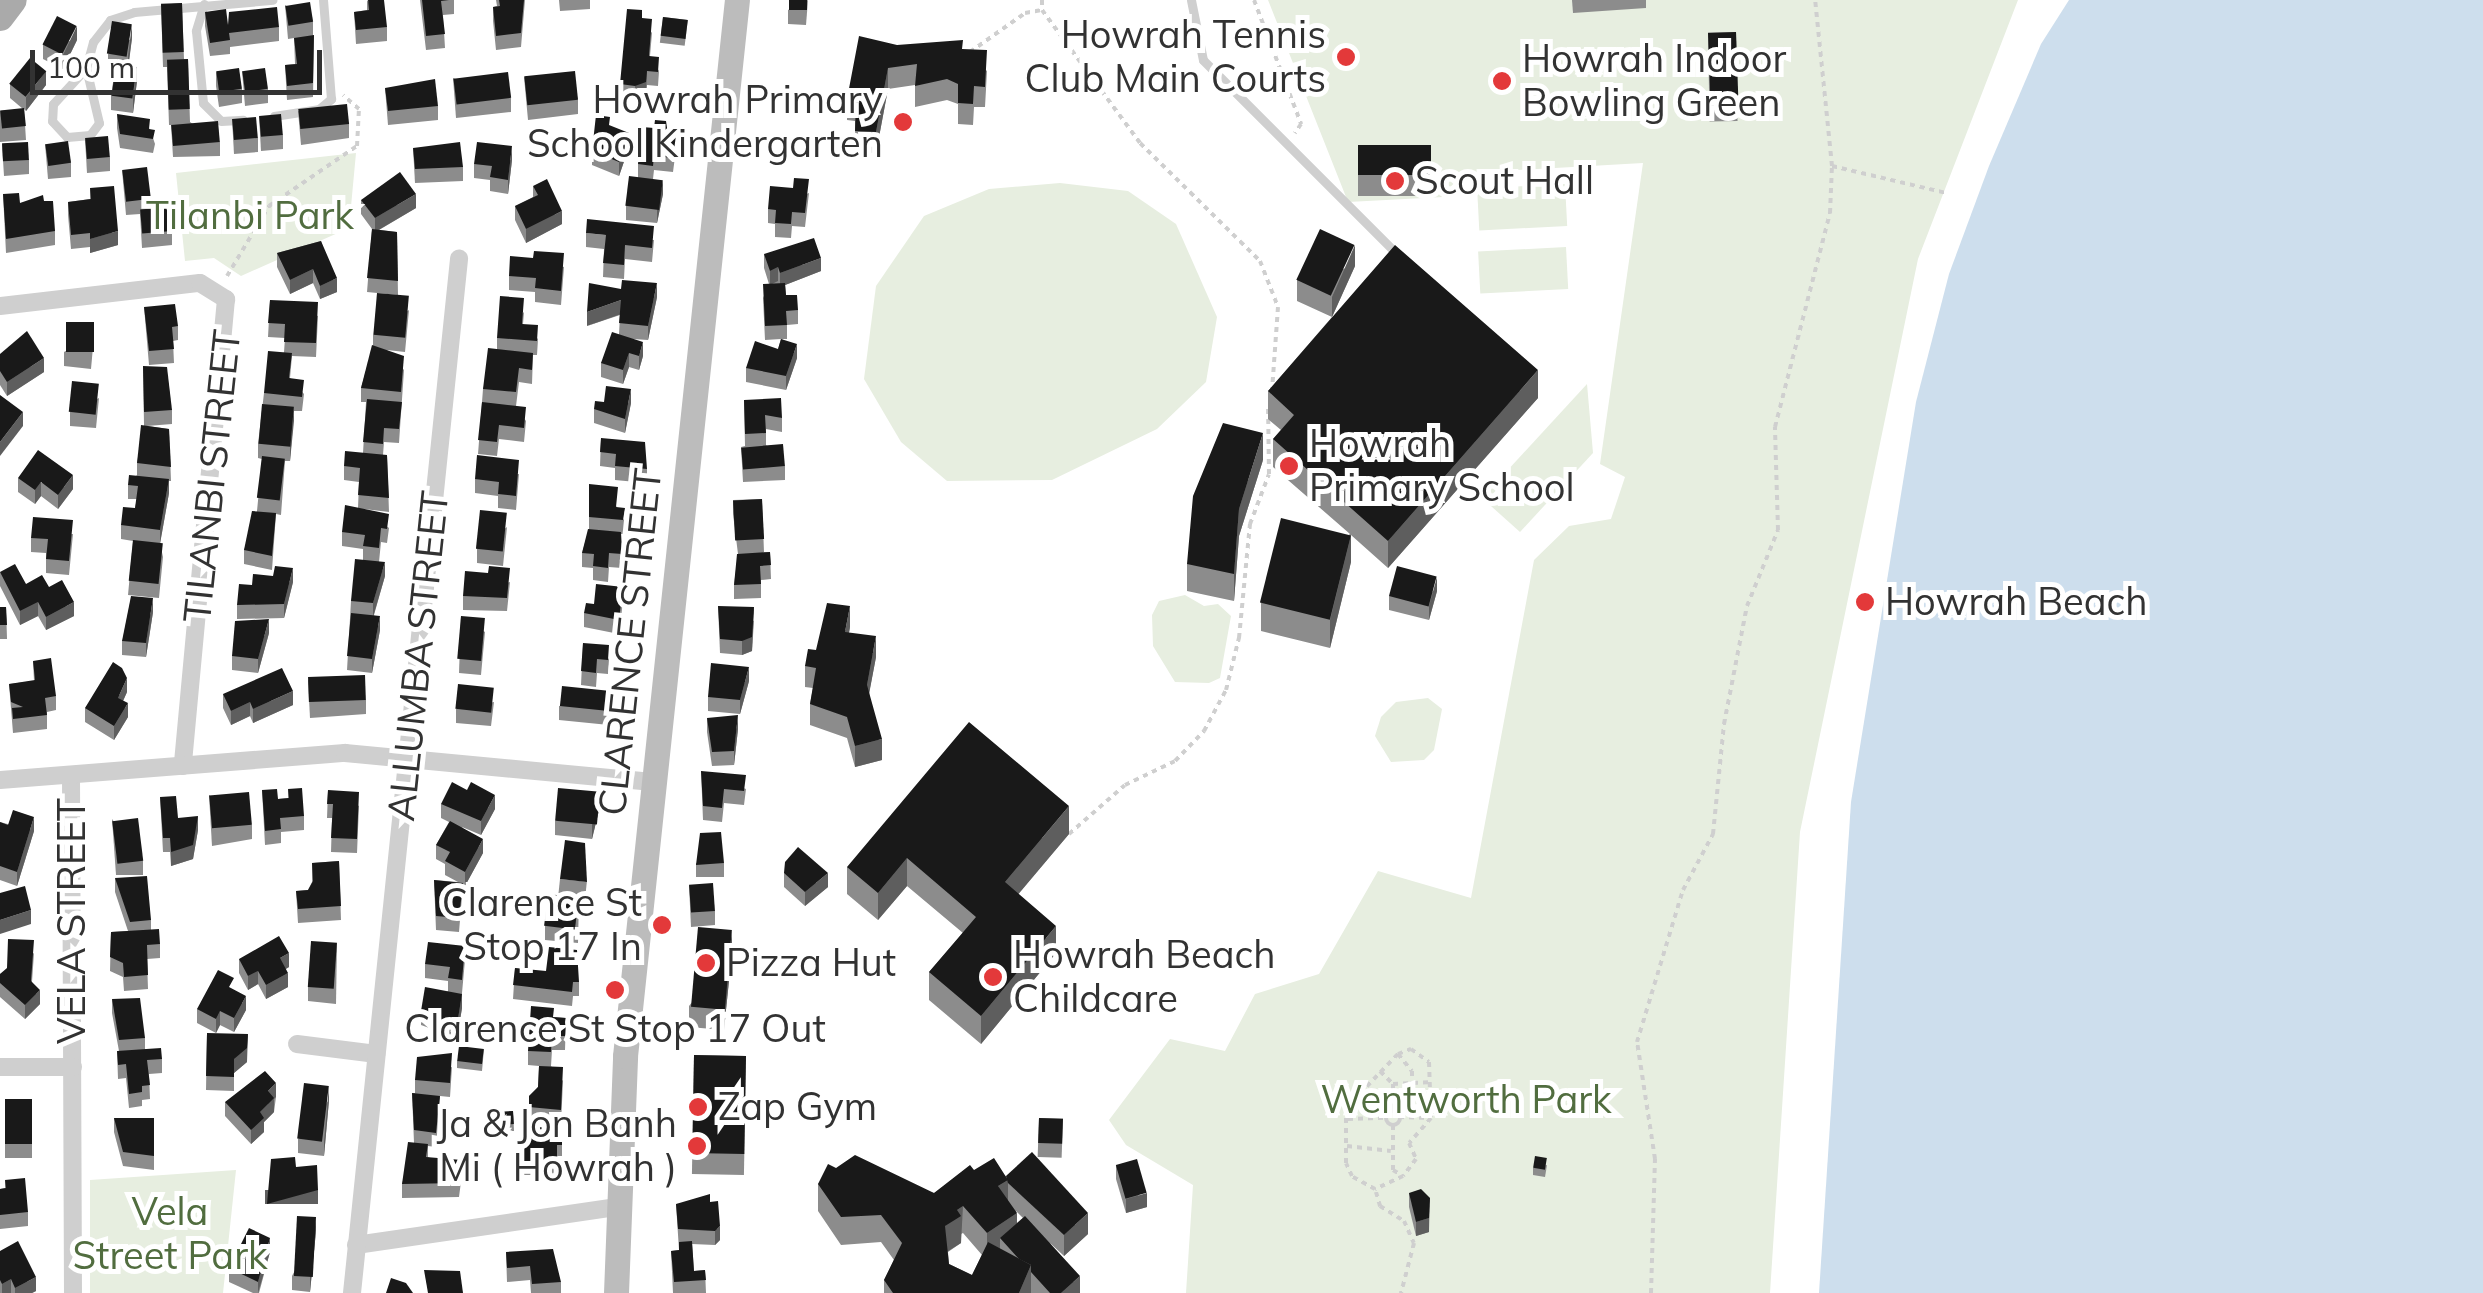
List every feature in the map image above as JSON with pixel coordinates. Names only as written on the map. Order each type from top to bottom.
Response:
[{"type":"main road","points":[[0,17],[12,0]]},
{"type":"main road","points":[[722,0],[728,68]]},
{"type":"main road","name":"CLARENCE STREET","points":[[616,1293],[618,1207],[654,782],[737,0]]},
{"type":"main road","points":[[728,68],[751,0]]},
{"type":"street","name":"ALLUMBA STREET","points":[[352,1293],[459,258]]},
{"type":"street","name":"TILANBI STREET","points":[[0,306],[200,283],[220,291],[226,299],[227,334],[183,766]]},
{"type":"street","points":[[0,780],[345,753],[654,782]]},
{"type":"street","name":"VELA STREET","points":[[71,774],[73,1293]]},
{"type":"street","points":[[297,1044],[376,1054]]},
{"type":"street","name":"VELA STREET","points":[[0,1067],[73,1066]]},
{"type":"street","points":[[356,1245],[618,1207]]},
{"type":"lane","points":[[86,68],[54,104],[52,121],[67,137],[90,135],[100,123],[86,68],[92,42],[110,20],[204,4],[272,0]]},
{"type":"lane","points":[[204,4],[197,57],[203,103],[213,116],[229,122],[311,112],[326,105],[334,90],[323,0]]},
{"type":"lane","points":[[1192,0],[1204,60],[1391,248]]},
{"type":"path","points":[[1042,0],[1042,10],[1140,142],[1260,261],[1278,306],[1276,374],[1266,416],[1268,474],[1250,524],[1239,638],[1226,690],[1204,731],[1175,761],[1125,785],[1069,834]]},
{"type":"path","points":[[1254,0],[1301,124],[1287,146]]},
{"type":"path","points":[[1651,1293],[1655,1159],[1638,1042],[1683,890],[1716,822],[1724,724],[1746,606],[1778,530],[1776,427],[1793,342],[1819,270],[1832,166],[1815,0]]},
{"type":"path","points":[[959,60],[1025,13],[1042,10]]},
{"type":"path","points":[[220,291],[269,206],[357,146],[359,109],[334,90]]},
{"type":"path","points":[[1832,166],[1946,193]]},
{"type":"path","points":[[1375,1190],[1403,1176],[1416,1158],[1409,1143],[1431,1118],[1433,1082],[1423,1053],[1398,1054],[1350,1098],[1348,1119],[1352,1176],[1375,1190],[1380,1206],[1404,1221],[1414,1243],[1401,1293]]},
{"type":"path","points":[[1398,1054],[1412,1071],[1412,1118]]},
{"type":"path","points":[[1380,1071],[1392,1084],[1394,1111],[1400,1117],[1431,1118]]},
{"type":"path","points":[[1392,1084],[1433,1082]]},
{"type":"path","points":[[1348,1119],[1386,1118],[1394,1111]]},
{"type":"path","points":[[1400,1117],[1393,1125],[1393,1170],[1403,1176]]},
{"type":"path","points":[[1386,1118],[1393,1125]]},
{"type":"path","points":[[1347,1146],[1393,1151]]},
{"type":"green space","name":"Wentworth Park","points":[[1268,0],[2018,0],[1918,259],[1800,832],[1770,1293],[1186,1293],[1193,1185],[1126,1145],[1109,1120],[1170,1039],[1225,1051],[1255,994],[1319,974],[1378,871],[1471,898],[1534,560],[1569,526],[1611,519],[1625,477],[1600,464],[1643,163],[1465,173],[1443,197],[1348,202]]},
{"type":"green space","name":"Tilanbi Park","points":[[356,153],[349,228],[241,276],[214,258],[185,261],[176,173]]},
{"type":"green space","points":[[1060,183],[1128,191],[1176,224],[1217,317],[1206,382],[1157,429],[1052,480],[947,481],[901,442],[864,379],[876,286],[924,216],[989,189]]},
{"type":"green space","points":[[1565,184],[1567,226],[1479,231],[1477,189]]},
{"type":"green space","points":[[1566,247],[1568,289],[1480,294],[1478,252]]},
{"type":"green space","points":[[1587,384],[1593,453],[1520,532],[1482,498]]},
{"type":"green space","points":[[1185,595],[1204,606],[1218,604],[1231,616],[1220,678],[1209,683],[1175,682],[1153,646],[1152,615],[1159,601]]},
{"type":"green space","points":[[1428,698],[1442,709],[1434,750],[1424,760],[1391,762],[1375,736],[1381,717],[1396,702]]},
{"type":"green space","name":"Vela Street Park","points":[[236,1170],[223,1293],[90,1293],[90,1180]]},
{"type":"water","points":[[2069,0],[2483,0],[2483,1293],[1819,1293],[1851,802],[1916,402],[1949,274],[1989,166],[2041,44]]},
{"type":"building","points":[[368,0],[384,0],[387,27],[356,30],[354,12],[369,10]]},
{"type":"building","points":[[422,0],[449,0],[441,1],[445,34],[426,36]]},
{"type":"building","points":[[499,0],[524,0],[521,33],[496,36],[493,7],[500,6]]},
{"type":"building","points":[[789,0],[807,0],[807,10],[789,10]]},
{"type":"building","points":[[310,2],[313,22],[288,26],[285,6]]},
{"type":"building","points":[[182,3],[184,52],[163,53],[161,4]]},
{"type":"building","points":[[277,7],[279,27],[229,33],[230,40],[210,43],[205,12],[226,9],[228,25],[229,12]]},
{"type":"building","points":[[627,9],[642,10],[642,18],[652,19],[649,56],[659,57],[658,72],[647,71],[646,82],[635,86],[620,84]]},
{"type":"building","points":[[57,16],[77,26],[62,54],[42,45]]},
{"type":"building","points":[[663,17],[688,20],[685,39],[661,36]]},
{"type":"building","points":[[112,21],[132,24],[127,57],[107,54]]},
{"type":"building","points":[[1736,32],[1738,100],[1710,101],[1708,33]]},
{"type":"building","points":[[314,35],[313,83],[287,86],[285,65],[297,64],[294,38]]},
{"type":"building","points":[[859,36],[897,45],[963,40],[962,49],[987,50],[985,87],[974,86],[973,104],[958,103],[958,84],[947,79],[915,86],[917,64],[888,68],[876,132],[855,131],[856,100],[847,99]]},
{"type":"building","points":[[30,58],[46,71],[26,97],[9,84]]},
{"type":"building","points":[[188,59],[190,109],[169,110],[167,60]]},
{"type":"building","points":[[116,64],[137,67],[132,99],[112,96]]},
{"type":"building","points":[[239,68],[242,89],[219,92],[216,71]]},
{"type":"building","points":[[265,68],[268,89],[245,92],[242,71]]},
{"type":"building","points":[[575,71],[578,100],[527,105],[524,76]]},
{"type":"building","points":[[508,72],[511,98],[457,105],[453,79]]},
{"type":"building","points":[[435,79],[438,106],[388,111],[385,88]]},
{"type":"building","points":[[347,104],[349,124],[300,129],[298,109]]},
{"type":"building","points":[[24,108],[26,126],[2,128],[0,111]]},
{"type":"building","points":[[117,114],[150,119],[149,129],[155,130],[153,139],[120,134]]},
{"type":"building","points":[[281,114],[283,135],[261,137],[259,116]]},
{"type":"building","points":[[596,115],[610,117],[609,125],[629,133],[619,162],[592,151]]},
{"type":"building","points":[[256,117],[258,138],[234,140],[232,119]]},
{"type":"building","points":[[655,120],[666,121],[668,134],[676,135],[673,158],[654,156],[653,166],[638,164],[642,127],[654,128]]},
{"type":"building","points":[[218,121],[220,142],[173,146],[171,125]]},
{"type":"building","points":[[108,136],[110,157],[87,159],[85,138]]},
{"type":"building","points":[[68,141],[71,163],[48,166],[45,144]]},
{"type":"building","points":[[28,142],[29,160],[3,161],[2,143]]},
{"type":"building","points":[[460,142],[463,167],[415,169],[413,148]]},
{"type":"building","points":[[477,142],[512,146],[508,180],[490,177],[492,166],[474,164]]},
{"type":"building","points":[[1358,145],[1431,145],[1431,175],[1358,175]]},
{"type":"building","points":[[147,167],[151,199],[126,202],[122,170]]},
{"type":"building","points":[[400,172],[416,194],[375,218],[361,200]]},
{"type":"building","points":[[629,176],[663,180],[659,210],[625,206]]},
{"type":"building","points":[[794,178],[809,179],[805,213],[792,212],[791,224],[775,223],[776,210],[768,209],[770,186],[793,188]]},
{"type":"building","points":[[547,179],[562,211],[526,229],[515,206],[538,195],[533,186]]},
{"type":"building","points":[[114,186],[118,231],[90,239],[90,233],[71,235],[68,202],[91,199],[90,188]]},
{"type":"building","points":[[19,193],[20,203],[43,195],[44,201],[53,201],[55,231],[6,239],[3,194]]},
{"type":"building","points":[[170,207],[172,231],[142,234],[140,210]]},
{"type":"building","points":[[587,219],[654,226],[652,248],[625,245],[624,265],[603,263],[606,235],[586,233]]},
{"type":"building","points":[[372,229],[397,232],[398,281],[367,278]]},
{"type":"building","points":[[1320,229],[1354,245],[1331,296],[1296,280]]},
{"type":"building","points":[[814,238],[821,258],[780,273],[778,267],[770,271],[764,254]]},
{"type":"building","points":[[321,241],[337,278],[320,286],[313,269],[290,280],[277,253]]},
{"type":"building","name":"Howrah Primary School","points":[[1395,245],[1538,370],[1388,541],[1273,439],[1294,415],[1268,391]]},
{"type":"building","points":[[534,251],[564,253],[561,291],[535,288],[536,278],[509,276],[510,256],[533,258]]},
{"type":"building","points":[[622,280],[657,283],[648,326],[619,323],[621,300],[587,312],[589,283],[621,289]]},
{"type":"building","points":[[785,283],[786,295],[797,295],[798,310],[786,311],[787,325],[765,326],[763,284]]},
{"type":"building","points":[[377,293],[409,296],[405,338],[373,335]]},
{"type":"building","points":[[500,296],[524,298],[522,324],[538,325],[537,341],[497,338]]},
{"type":"building","points":[[270,300],[318,302],[316,343],[284,342],[285,324],[268,323]]},
{"type":"building","points":[[175,304],[178,326],[172,327],[174,349],[149,351],[144,307]]},
{"type":"building","points":[[66,322],[94,322],[94,352],[66,352]]},
{"type":"building","points":[[27,331],[44,358],[7,382],[0,371],[0,354]]},
{"type":"building","points":[[612,332],[643,342],[639,356],[629,353],[623,370],[601,363]]},
{"type":"building","points":[[781,339],[797,344],[786,376],[746,368],[755,341],[778,349]]},
{"type":"building","points":[[372,345],[404,356],[401,392],[361,388]]},
{"type":"building","points":[[488,348],[533,353],[532,370],[519,368],[516,392],[483,389]]},
{"type":"building","points":[[268,351],[292,353],[289,378],[304,380],[302,397],[264,393]]},
{"type":"building","points":[[143,366],[167,367],[172,410],[144,412]]},
{"type":"building","points":[[72,381],[99,384],[96,415],[69,412]]},
{"type":"building","points":[[606,386],[631,389],[625,419],[594,409],[595,401],[604,402]]},
{"type":"building","points":[[0,395],[23,412],[0,442]]},
{"type":"building","points":[[781,398],[782,418],[765,415],[766,433],[745,434],[744,400]]},
{"type":"building","points":[[367,399],[402,402],[399,429],[384,428],[383,444],[363,442]]},
{"type":"building","points":[[482,402],[526,407],[524,428],[499,425],[497,442],[478,440]]},
{"type":"building","points":[[262,404],[294,407],[290,447],[259,444]]},
{"type":"building","points":[[1223,423],[1263,433],[1239,509],[1234,574],[1187,564],[1193,496]]},
{"type":"building","points":[[141,425],[169,429],[171,467],[137,463]]},
{"type":"building","points":[[601,438],[645,442],[647,469],[615,466],[616,454],[600,452]]},
{"type":"building","points":[[783,444],[785,466],[743,470],[741,448]]},
{"type":"building","points":[[38,450],[73,475],[58,495],[41,482],[35,490],[18,478]]},
{"type":"building","points":[[345,451],[387,455],[389,498],[358,495],[360,468],[344,466]]},
{"type":"building","points":[[477,455],[519,460],[516,496],[498,494],[499,482],[475,479]]},
{"type":"building","points":[[262,456],[285,459],[280,500],[257,498]]},
{"type":"building","points":[[129,475],[169,479],[160,530],[121,525],[123,507],[135,508],[138,486],[128,485]]},
{"type":"building","points":[[589,484],[618,487],[616,507],[625,508],[623,520],[589,517]]},
{"type":"building","points":[[762,499],[764,539],[735,540],[733,501]]},
{"type":"building","points":[[345,505],[389,514],[387,529],[381,528],[379,548],[363,546],[365,535],[342,532]]},
{"type":"building","points":[[480,510],[507,513],[503,552],[476,549]]},
{"type":"building","points":[[252,511],[276,513],[272,556],[244,550]]},
{"type":"building","points":[[33,517],[73,520],[69,561],[46,559],[48,539],[31,538]]},
{"type":"building","points":[[1281,518],[1351,535],[1330,620],[1260,602]]},
{"type":"building","points":[[588,529],[621,532],[622,554],[609,553],[608,568],[593,566],[594,554],[582,553]]},
{"type":"building","points":[[133,540],[163,543],[159,584],[129,581]]},
{"type":"building","points":[[770,552],[771,565],[760,566],[761,584],[734,585],[737,554]]},
{"type":"building","points":[[355,559],[385,562],[373,603],[351,601]]},
{"type":"building","points":[[15,564],[26,584],[42,575],[49,587],[62,580],[74,602],[46,617],[38,602],[20,611],[0,572]]},
{"type":"building","points":[[275,566],[293,568],[284,604],[237,605],[239,584],[252,585],[253,574],[273,576]]},
{"type":"building","points":[[489,566],[510,568],[507,598],[463,596],[465,571],[488,573]]},
{"type":"building","points":[[1397,566],[1437,577],[1429,607],[1389,596]]},
{"type":"building","points":[[596,584],[623,587],[619,620],[584,613],[586,603],[594,604]]},
{"type":"building","points":[[131,596],[153,598],[146,643],[122,641]]},
{"type":"building","points":[[827,603],[850,606],[845,632],[876,636],[867,685],[882,739],[855,746],[847,717],[810,704],[816,668],[805,666],[808,649],[816,650]]},
{"type":"building","points":[[718,606],[754,607],[752,637],[742,641],[720,639]]},
{"type":"building","points":[[0,607],[6,607],[7,625],[0,625]]},
{"type":"building","points":[[351,613],[380,616],[372,659],[347,656]]},
{"type":"building","points":[[461,616],[485,618],[481,661],[457,659]]},
{"type":"building","points":[[269,619],[258,659],[232,656],[235,621]]},
{"type":"building","points":[[583,643],[609,645],[608,660],[597,659],[596,673],[581,671]]},
{"type":"building","points":[[51,658],[56,696],[45,698],[47,715],[13,719],[12,708],[23,707],[11,702],[9,684],[35,680],[33,661]]},
{"type":"building","points":[[113,662],[127,678],[118,698],[128,703],[114,726],[85,708]]},
{"type":"building","points":[[711,663],[749,667],[740,700],[708,697]]},
{"type":"building","points":[[282,668],[293,691],[253,709],[250,702],[231,711],[223,694]]},
{"type":"building","points":[[365,675],[366,700],[309,702],[308,677]]},
{"type":"building","points":[[458,684],[494,688],[491,713],[455,709]]},
{"type":"building","points":[[562,686],[611,691],[609,711],[560,706]]},
{"type":"building","points":[[738,715],[734,751],[712,752],[707,718]]},
{"type":"building","points":[[969,722],[1069,806],[1005,882],[1056,926],[981,1016],[929,972],[976,917],[907,858],[878,893],[847,867]]},
{"type":"building","points":[[701,771],[746,775],[744,791],[724,789],[722,808],[703,806]]},
{"type":"building","points":[[452,782],[467,790],[471,782],[495,795],[481,821],[441,804]]},
{"type":"building","points":[[302,788],[304,816],[280,818],[281,829],[265,831],[262,790],[277,789],[278,799],[289,798],[288,789]]},
{"type":"building","points":[[558,788],[600,792],[597,825],[555,821]]},
{"type":"building","points":[[328,790],[359,792],[357,839],[331,838],[333,804],[327,804]]},
{"type":"building","points":[[249,792],[252,825],[212,828],[209,795]]},
{"type":"building","points":[[176,796],[178,818],[198,816],[193,845],[171,852],[170,838],[163,838],[160,797]]},
{"type":"building","points":[[13,810],[34,817],[17,872],[0,866],[0,822],[8,825]]},
{"type":"building","points":[[138,818],[143,861],[117,864],[112,821]]},
{"type":"building","points":[[450,821],[483,839],[465,872],[445,861],[450,852],[436,845]]},
{"type":"building","points":[[721,832],[724,863],[696,865],[700,833]]},
{"type":"building","points":[[565,840],[585,843],[587,882],[560,879]]},
{"type":"building","points":[[798,847],[828,873],[805,892],[784,873],[785,862]]},
{"type":"building","points":[[339,861],[341,906],[298,909],[296,891],[308,890],[313,881],[312,863]]},
{"type":"building","points":[[147,876],[151,920],[130,922],[115,878]]},
{"type":"building","points":[[434,880],[463,883],[459,918],[436,916]]},
{"type":"building","points":[[713,883],[715,911],[691,913],[689,885]]},
{"type":"building","points":[[25,886],[31,910],[0,920],[0,893]]},
{"type":"building","points":[[548,894],[579,898],[575,930],[544,926]]},
{"type":"building","points":[[698,927],[732,930],[725,1010],[691,1007]]},
{"type":"building","points":[[159,929],[160,944],[147,945],[148,975],[124,977],[123,963],[110,957],[111,932]]},
{"type":"building","points":[[279,936],[289,953],[280,958],[288,973],[266,985],[258,971],[248,976],[239,959]]},
{"type":"building","points":[[8,939],[34,940],[31,981],[40,990],[25,1005],[0,983],[0,974],[7,968]]},
{"type":"building","points":[[311,941],[337,943],[334,989],[308,987]]},
{"type":"building","points":[[428,942],[465,946],[462,980],[448,978],[450,967],[425,964]]},
{"type":"building","points":[[549,947],[577,950],[579,982],[573,982],[572,992],[513,985],[515,968],[546,971]]},
{"type":"building","points":[[218,970],[234,978],[229,987],[246,996],[234,1018],[220,1011],[216,1019],[197,1009]]},
{"type":"building","points":[[425,987],[462,994],[457,1025],[421,1011]]},
{"type":"building","points":[[140,998],[145,1038],[119,1040],[112,999]]},
{"type":"building","points":[[531,1006],[554,1008],[553,1017],[566,1018],[565,1036],[552,1036],[551,1052],[528,1051]]},
{"type":"building","points":[[207,1033],[248,1034],[247,1048],[234,1059],[234,1077],[206,1076]]},
{"type":"building","points":[[459,1046],[484,1049],[482,1064],[457,1061]]},
{"type":"building","points":[[161,1048],[162,1059],[147,1060],[150,1085],[142,1086],[142,1092],[129,1094],[126,1064],[118,1065],[117,1051]]},
{"type":"building","points":[[452,1053],[450,1083],[415,1080],[417,1057]]},
{"type":"building","points":[[694,1055],[746,1056],[744,1154],[692,1153]]},
{"type":"building","points":[[539,1066],[563,1067],[561,1110],[529,1107],[529,1096],[538,1087]]},
{"type":"building","points":[[265,1071],[276,1083],[268,1091],[274,1098],[260,1112],[264,1118],[251,1130],[225,1102]]},
{"type":"building","points":[[304,1083],[329,1086],[322,1142],[297,1139]]},
{"type":"building","points":[[412,1093],[440,1096],[436,1133],[414,1130]]},
{"type":"building","points":[[5,1099],[32,1099],[32,1144],[5,1144]]},
{"type":"building","points":[[513,1111],[514,1124],[487,1126],[486,1113]]},
{"type":"building","points":[[114,1118],[154,1118],[154,1156],[123,1152]]},
{"type":"building","points":[[1039,1118],[1063,1119],[1062,1144],[1038,1143]]},
{"type":"building","points":[[525,1126],[562,1129],[557,1161],[520,1161]]},
{"type":"building","points":[[408,1142],[428,1144],[426,1157],[462,1160],[459,1183],[402,1184]]},
{"type":"building","points":[[1032,1152],[1088,1213],[1064,1235],[1008,1183],[1006,1176]]},
{"type":"building","points":[[855,1155],[934,1193],[970,1165],[974,1170],[994,1158],[1008,1180],[998,1186],[1017,1213],[987,1233],[963,1206],[957,1210],[961,1216],[945,1226],[949,1264],[972,1275],[988,1242],[1031,1265],[1019,1293],[893,1293],[884,1280],[902,1243],[881,1215],[841,1217],[818,1184],[828,1164],[836,1168]]},
{"type":"building","points":[[1535,1156],[1547,1158],[1545,1170],[1533,1168]]},
{"type":"building","points":[[295,1157],[296,1167],[317,1165],[318,1190],[267,1204],[271,1159]]},
{"type":"building","points":[[1137,1159],[1147,1193],[1125,1199],[1116,1165]]},
{"type":"building","points":[[25,1178],[28,1212],[0,1215],[0,1189],[6,1188],[5,1180]]},
{"type":"building","points":[[1421,1189],[1430,1198],[1429,1218],[1416,1222],[1409,1193]]},
{"type":"building","points":[[710,1194],[710,1202],[718,1201],[720,1226],[715,1231],[678,1229],[676,1204]]},
{"type":"building","points":[[297,1216],[316,1217],[313,1277],[294,1276]]},
{"type":"building","points":[[1025,1216],[1080,1276],[1061,1293],[1050,1293],[1031,1272],[1031,1265],[1019,1259],[1000,1238]]},
{"type":"building","points":[[249,1228],[270,1238],[258,1282],[229,1268]]},
{"type":"building","points":[[18,1241],[36,1277],[15,1288],[11,1279],[2,1284],[0,1280],[0,1251]]},
{"type":"building","points":[[692,1241],[694,1271],[705,1270],[706,1280],[674,1282],[671,1251],[679,1250],[679,1242]]},
{"type":"building","points":[[553,1249],[561,1282],[532,1284],[530,1266],[507,1268],[506,1252]]},
{"type":"building","points":[[424,1270],[460,1271],[463,1293],[428,1293]]},
{"type":"building","points":[[391,1278],[406,1283],[413,1293],[386,1293]]},
{"type":"place","name":"Howrah Tennis Club Main Courts","points":[[1346,57]]},
{"type":"place","name":"Howrah Indoor Bowling Green","points":[[1502,81]]},
{"type":"place","name":"Howrah Primary School Kindergarten","points":[[903,122]]},
{"type":"place","name":"Scout Hall","points":[[1395,181]]},
{"type":"place","name":"Howrah Primary School","points":[[1289,466]]},
{"type":"place","name":"Howrah Beach","points":[[1865,602]]},
{"type":"place","name":"Clarence St Stop 17 In","points":[[662,925]]},
{"type":"place","name":"Pizza Hut","points":[[706,963]]},
{"type":"place","name":"Howrah Beach Childcare","points":[[993,977]]},
{"type":"place","name":"Clarence St Stop 17 Out","points":[[615,990]]},
{"type":"place","name":"Zap Gym","points":[[698,1107]]},
{"type":"place","name":"Ja & Jon Banh Mi ( Howrah )","points":[[697,1146]]}]
